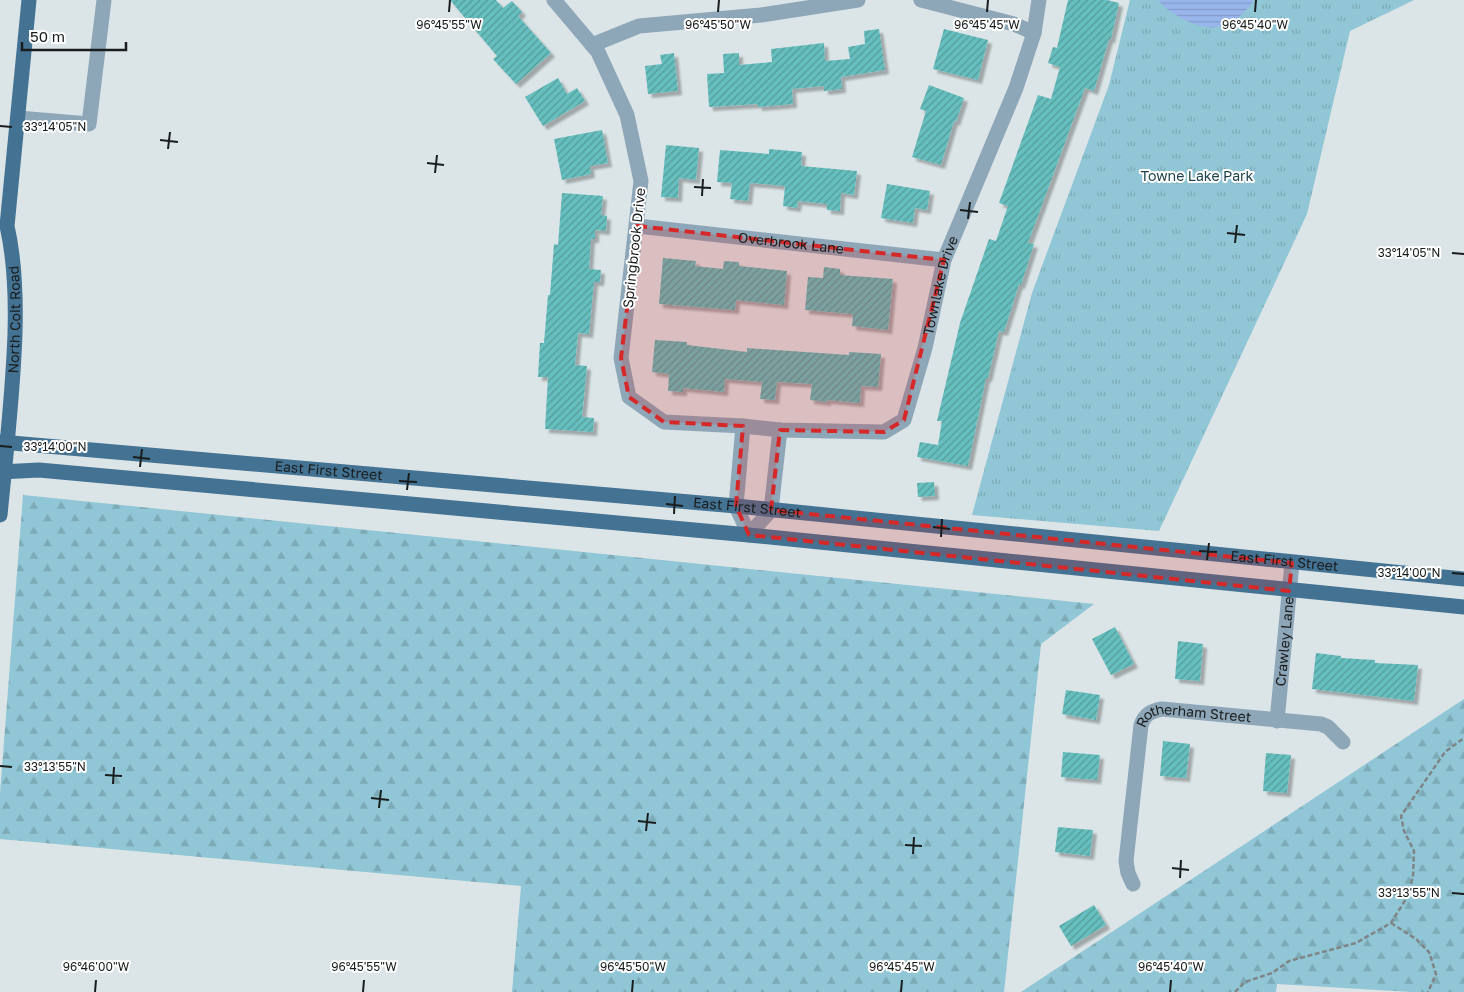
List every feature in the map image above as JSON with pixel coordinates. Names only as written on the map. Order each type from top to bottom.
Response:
[{"type":"main road","name":"North Coit Road","points":[[0,515],[3,442],[14,377],[15,309],[12,248],[4,232],[18,118],[29,0]]},
{"type":"main road","name":"East First Street","points":[[3,442],[736,506],[1464,580]]},
{"type":"main road","name":"East First Street","points":[[2,472],[39,470],[749,535],[1289,591],[1464,607]]},
{"type":"street","points":[[18,118],[89,124],[104,0]]},
{"type":"street","name":"Springbrook Drive","points":[[554,0],[598,52],[627,115],[642,181],[621,358],[629,397],[664,422],[743,426]]},
{"type":"street","points":[[592,44],[639,26],[761,15],[858,0]]},
{"type":"street","points":[[921,0],[1014,24],[1034,32]]},
{"type":"street","name":"Townlake Drive","points":[[743,426],[780,430],[884,432],[904,420],[926,348],[944,260],[1016,88],[1034,32],[1039,0]]},
{"type":"street","name":"Overbrook Lane","points":[[637,226],[944,260]]},
{"type":"street","points":[[743,426],[736,506],[749,535],[771,510],[780,430]]},
{"type":"street","name":"Crawley Lane","points":[[1277,721],[1292,563]]},
{"type":"street","name":"Rotherham Street","points":[[1133,884],[1128,873],[1126,861],[1141,725],[1143,718],[1148,713],[1162,709],[1321,724],[1328,727],[1343,742]]},
{"type":"path","points":[[1235,992],[1245,982],[1272,973],[1289,961],[1356,942],[1391,923],[1406,899],[1413,877],[1414,851],[1404,831],[1400,816],[1446,752],[1464,738]]},
{"type":"path","points":[[1391,923],[1416,939],[1428,952],[1436,974],[1428,992]]},
{"type":"highlighted area","points":[[637,226],[944,260],[904,420],[884,432],[780,430],[771,510],[1292,563],[1289,591],[749,535],[736,506],[743,426],[664,422],[629,397],[621,358]]},
{"type":"green space","name":"Towne Lake Park","points":[[1130,0],[1414,0],[1350,31],[1307,214],[1159,531],[972,515],[1032,293],[1109,85]]},
{"type":"green space","points":[[23,495],[1094,604],[1041,644],[1004,992],[512,992],[521,886],[0,839],[0,794]]},
{"type":"green space","points":[[1464,699],[1464,992],[1411,992],[1277,984],[1276,992],[1021,992]]},
{"type":"shaded area","points":[[1158,0],[1254,0],[1231,23],[1223,26],[1204,27],[1183,19],[1166,8]]},
{"type":"building","points":[[450,0],[496,0],[503,8],[512,1],[522,12],[518,16],[551,53],[516,84],[493,59],[497,56]]},
{"type":"building","points":[[1068,0],[1107,0],[1119,3],[1111,39],[1109,39],[1094,91],[1085,88],[1028,243],[1034,244],[1004,332],[999,331],[988,378],[986,378],[968,466],[917,457],[920,442],[938,445],[942,421],[937,421],[960,323],[989,239],[996,241],[1008,206],[999,203],[1038,95],[1051,99],[1060,67],[1048,63],[1053,47],[1057,48]]},
{"type":"building","points":[[879,29],[885,70],[841,77],[842,89],[824,91],[824,86],[792,89],[793,104],[758,107],[758,104],[709,107],[707,74],[724,73],[723,54],[739,53],[739,65],[772,62],[771,49],[824,43],[825,61],[850,59],[848,47],[865,44],[864,31]]},
{"type":"building","points":[[944,29],[988,40],[978,80],[933,69]]},
{"type":"building","points":[[674,53],[678,91],[648,94],[645,66],[662,64],[660,55]]},
{"type":"building","points":[[558,78],[567,94],[577,88],[585,101],[543,126],[525,97]]},
{"type":"building","points":[[929,85],[964,98],[956,122],[954,121],[941,165],[912,157],[926,111],[920,109]]},
{"type":"building","points":[[602,130],[608,163],[590,166],[591,174],[562,180],[554,139]]},
{"type":"building","points":[[666,145],[699,148],[696,180],[679,178],[678,198],[661,197]]},
{"type":"building","points":[[769,149],[802,152],[801,166],[857,171],[854,195],[841,193],[840,211],[827,210],[827,204],[798,201],[797,208],[783,206],[785,186],[750,183],[748,201],[730,199],[732,183],[717,182],[720,150],[769,154]]},
{"type":"building","points":[[887,184],[930,191],[927,210],[915,208],[913,223],[881,218]]},
{"type":"building","points":[[562,193],[603,196],[601,215],[607,216],[606,231],[595,230],[595,239],[591,239],[589,269],[601,270],[600,282],[594,282],[589,334],[578,333],[575,365],[587,366],[582,417],[594,418],[593,432],[545,429],[548,377],[538,377],[540,343],[544,343],[548,295],[550,295],[554,244],[558,245]]},
{"type":"building","points":[[663,258],[696,261],[695,266],[723,269],[724,261],[739,262],[739,266],[787,271],[784,305],[736,300],[735,310],[659,304]]},
{"type":"building","points":[[824,267],[840,269],[840,275],[893,279],[888,330],[852,326],[853,314],[805,310],[808,277],[823,278]]},
{"type":"building","points":[[655,340],[687,342],[687,345],[747,352],[747,348],[849,355],[849,352],[881,354],[878,387],[861,386],[860,403],[810,400],[812,384],[777,382],[775,400],[760,399],[762,382],[725,379],[724,392],[683,388],[683,392],[668,391],[669,374],[652,372]]},
{"type":"building","points":[[934,482],[935,496],[918,497],[917,483]]},
{"type":"building","points":[[1115,627],[1134,664],[1111,675],[1092,639]]},
{"type":"building","points":[[1178,641],[1203,644],[1200,681],[1175,679]]},
{"type":"building","points":[[1316,653],[1341,656],[1341,658],[1375,660],[1375,663],[1418,665],[1414,701],[1312,689]]},
{"type":"building","points":[[1066,690],[1100,695],[1096,720],[1062,714]]},
{"type":"building","points":[[1163,741],[1190,744],[1186,778],[1160,776]]},
{"type":"building","points":[[1063,752],[1100,755],[1097,780],[1061,777]]},
{"type":"building","points":[[1266,753],[1291,755],[1287,793],[1263,791]]},
{"type":"building","points":[[1058,827],[1093,830],[1090,856],[1055,852]]},
{"type":"building","points":[[1094,905],[1106,925],[1071,946],[1059,926]]}]
